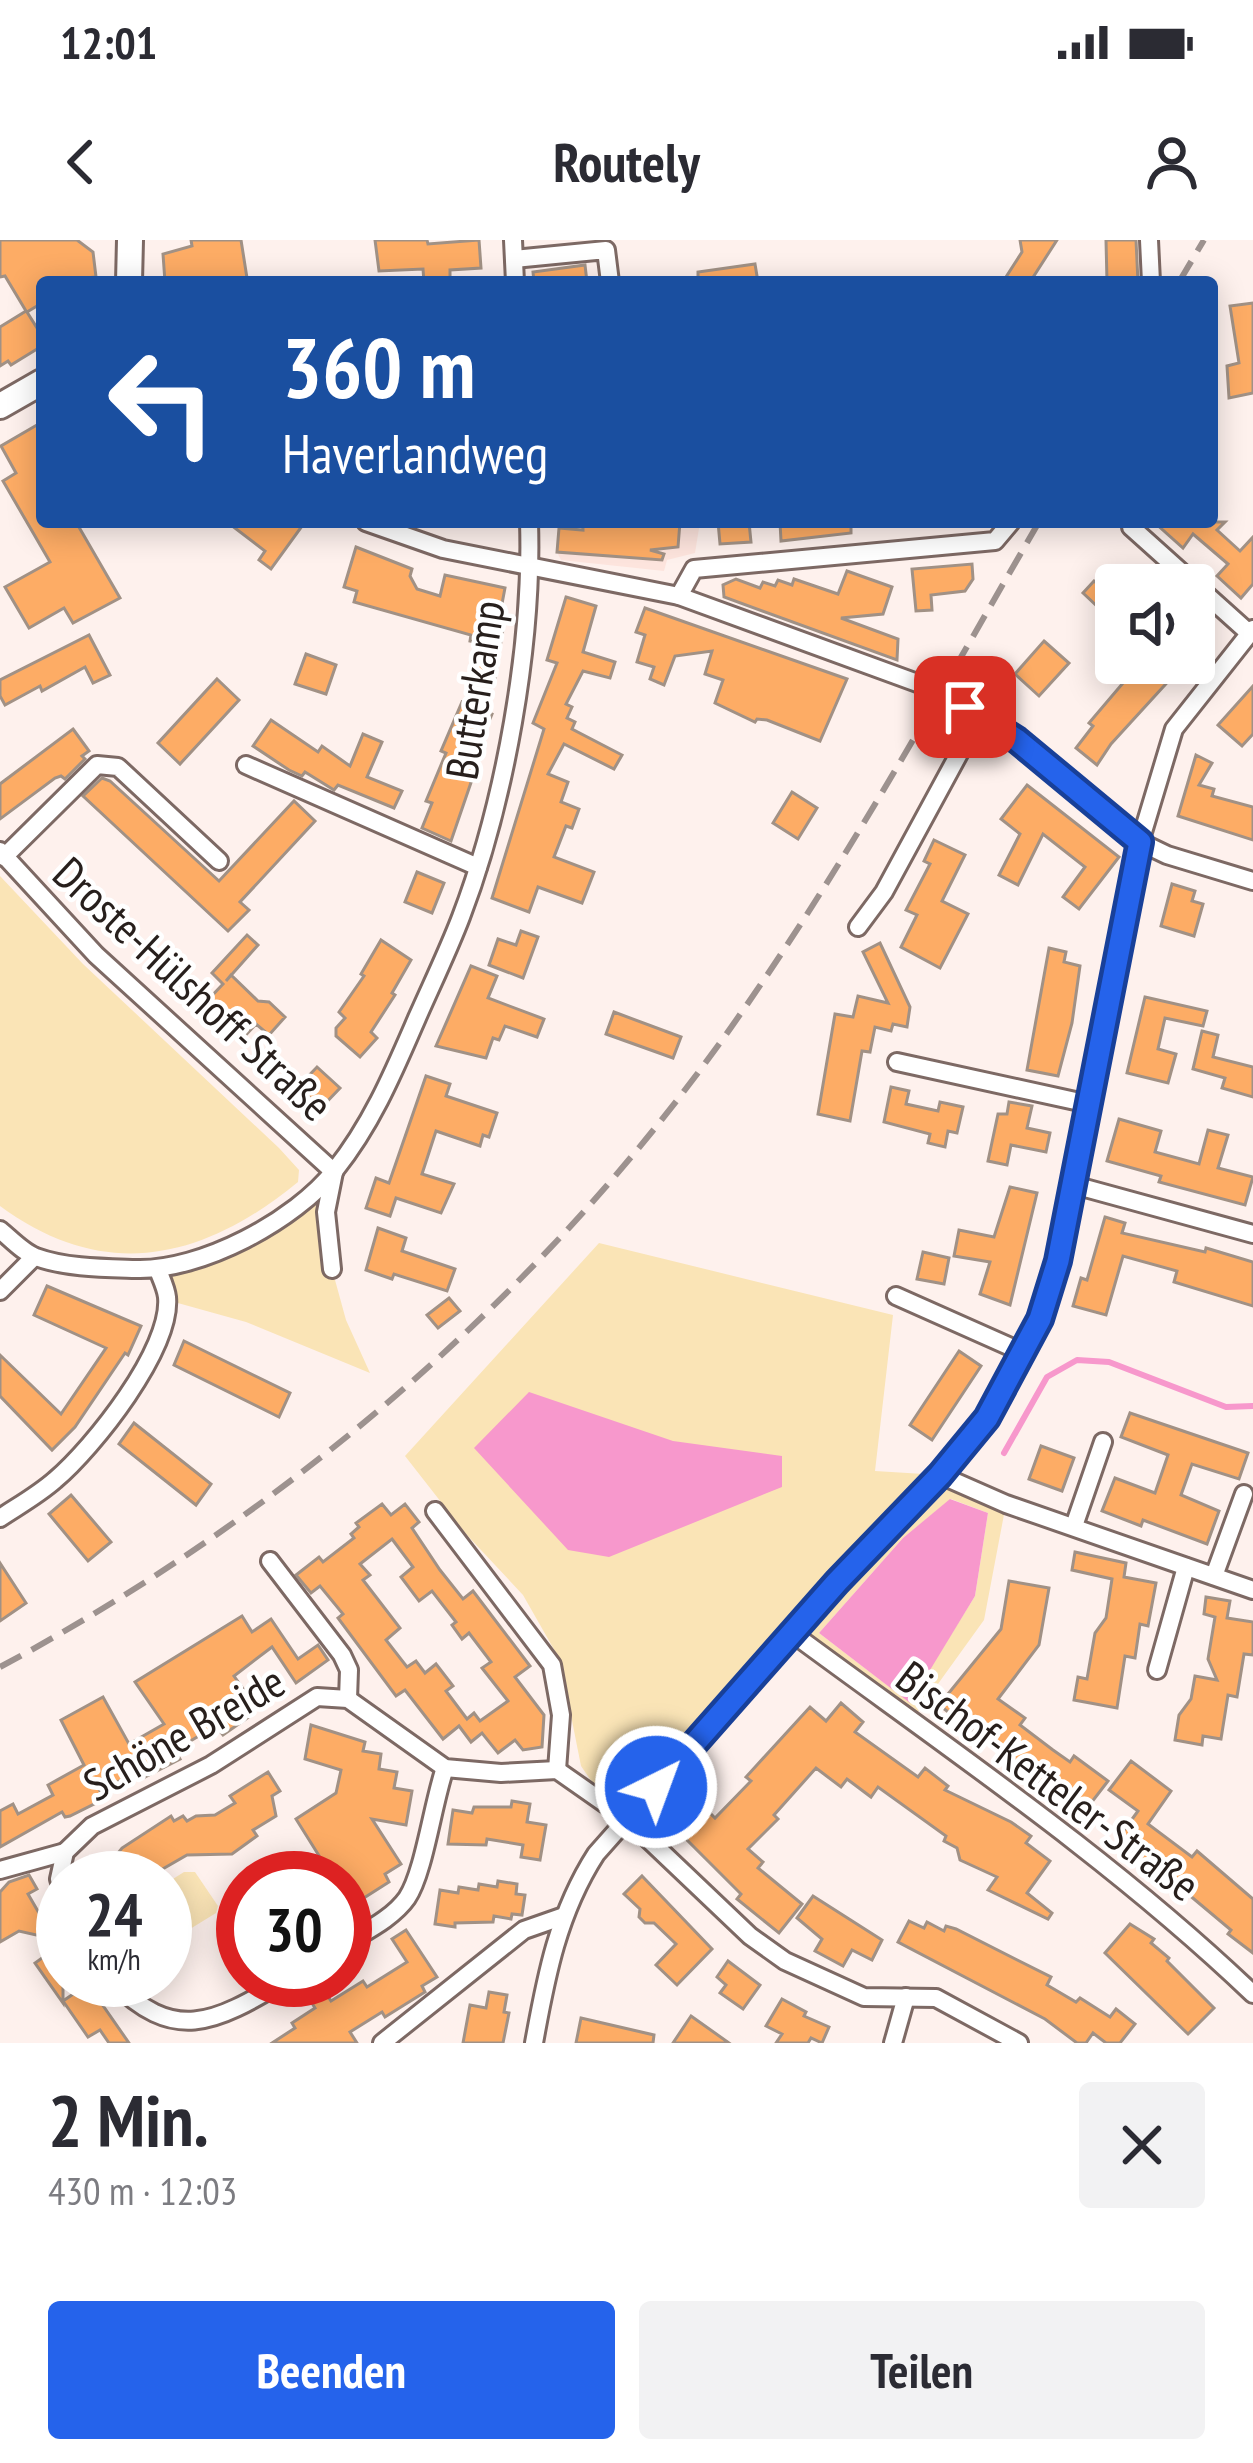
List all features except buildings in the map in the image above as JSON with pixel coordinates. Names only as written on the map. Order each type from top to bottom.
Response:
[{"type":"street","points":[[129,276],[130,240]]},
{"type":"street","points":[[513,240],[515,276]]},
{"type":"street","points":[[1150,240],[1150,276]]},
{"type":"street","points":[[514,260],[606,250],[609,276]]},
{"type":"street","points":[[0,406],[36,385]]},
{"type":"street","points":[[384,528],[442,548],[679,596],[920,684]]},
{"type":"street","name":"Butterkamp","points":[[34,1257],[158,1270],[200,1259],[307,1202],[369,1122],[461,916],[478,867],[515,710],[530,566],[529,528]]},
{"type":"street","points":[[679,596],[694,569],[995,541],[1006,528]]},
{"type":"street","points":[[534,2043],[550,1956],[586,1870],[792,1633],[940,1475],[987,1418],[1024,1353],[1058,1261],[1140,842],[1174,729],[1251,631],[1132,528]]},
{"type":"street","points":[[858,927],[884,892],[972,711],[1070,782],[1140,842],[1167,856],[1253,881]]},
{"type":"street","name":"Butterkamp","points":[[246,765],[478,867]]},
{"type":"street","name":"Droste-Hülshoff-Straße","points":[[219,861],[118,767],[97,766],[2,854],[96,956],[334,1172]]},
{"type":"street","points":[[896,1062],[1089,1104]]},
{"type":"street","name":"Butterkamp","points":[[332,1269],[326,1212],[334,1172]]},
{"type":"street","points":[[1074,1186],[1253,1234]]},
{"type":"street","points":[[0,1230],[34,1257],[0,1291]]},
{"type":"street","points":[[0,1518],[73,1463],[124,1398],[159,1337],[167,1300],[158,1270]]},
{"type":"street","points":[[896,1296],[1024,1353]]},
{"type":"street","points":[[1074,1526],[1102,1442]]},
{"type":"street","points":[[940,1475],[1006,1504],[1253,1590]]},
{"type":"street","points":[[1214,1576],[1244,1494]]},
{"type":"street","points":[[435,1510],[552,1665],[561,1715],[557,1770]]},
{"type":"street","name":"Schöne Breide","points":[[270,1561],[342,1655],[349,1670],[348,1699]]},
{"type":"street","points":[[1157,1670],[1186,1567]]},
{"type":"street","name":"Bischof-Ketteler-Straße","points":[[792,1633],[1174,1920],[1253,1994]]},
{"type":"street","name":"Schöne Breide","points":[[65,1851],[92,1826],[212,1765],[317,1697],[348,1699],[445,1768]]},
{"type":"street","points":[[372,1927],[406,1898],[419,1870],[445,1768],[502,1773],[557,1770],[626,1819],[750,1936],[785,1961],[864,1997],[936,1998],[1019,2043]]},
{"type":"street","name":"Schöne Breide","points":[[0,1870],[36,1860]]},
{"type":"street","points":[[382,2043],[524,1930],[564,1916]]},
{"type":"street","points":[[892,2043],[906,1997]]},
{"type":"street","points":[[129,2007],[153,2027],[178,2035],[206,2030],[243,2007]]},
{"type":"shaded area","points":[[559,528],[699,528],[695,553],[667,560],[664,571],[561,560]]},
{"type":"shaded area","points":[[0,876],[83,964],[279,1148],[299,1170],[298,1182],[226,1229],[153,1252],[115,1253],[78,1246],[0,1206]]},
{"type":"shaded area","points":[[334,1172],[332,1269],[346,1320],[370,1373],[246,1322],[167,1300],[158,1270],[234,1244]]},
{"type":"shaded area","points":[[599,1243],[893,1315],[875,1471],[940,1475],[1006,1504],[984,1620],[912,1720],[792,1634],[627,1819],[601,1795],[581,1766],[560,1660],[523,1595],[466,1534],[405,1456]],"holes":[[[951,1499],[988,1513],[975,1596],[909,1702],[819,1633],[903,1538]]]},
{"type":"shaded area","points":[[529,1392],[673,1441],[782,1456],[782,1487],[609,1557],[568,1550],[474,1448]]},
{"type":"shaded area","points":[[950,1499],[988,1513],[975,1596],[910,1703],[819,1633],[903,1538]]},
{"type":"shaded area","points":[[192,1872],[216,1903],[216,1913],[192,1928]]},
{"type":"waterway","points":[[1004,1453],[1047,1377],[1077,1360],[1109,1362],[1226,1407],[1253,1406]]},
{"type":"railway","points":[[1183,276],[1204,240]]},
{"type":"railway","points":[[0,1667],[209,1540],[308,1467],[403,1389],[578,1218],[658,1124],[774,965],[891,778],[1036,528]]},
{"type":"route","points":[[656,1787],[987,1418],[1040,1319],[1058,1261],[1140,842],[1017,740],[965,707]]}]
